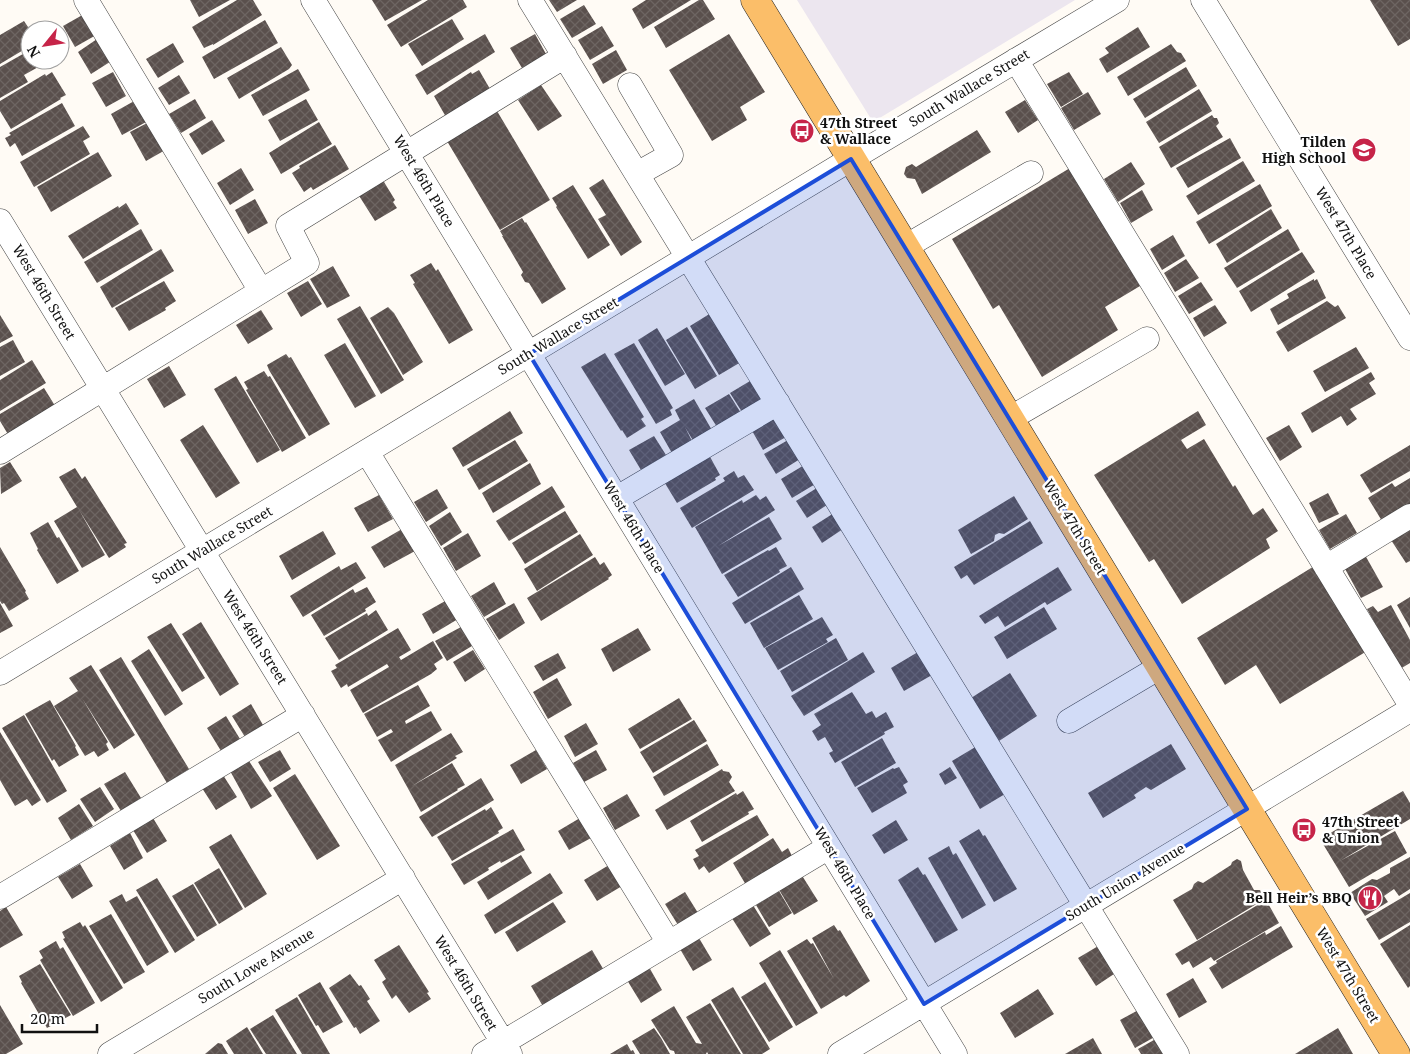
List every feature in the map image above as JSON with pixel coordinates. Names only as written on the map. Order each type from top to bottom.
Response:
[{"type":"main road","name":"West 47th Street","points":[[755,0],[1396,1054]]},
{"type":"street","points":[[86,0],[261,291]]},
{"type":"street","name":"West 46th Place","points":[[314,0],[955,1054]]},
{"type":"street","points":[[530,0],[1177,1054]]},
{"type":"street","name":"South Wallace Street","points":[[0,673],[688,257],[1118,0]]},
{"type":"street","name":"West 47th Place","points":[[1203,0],[1410,338]]},
{"type":"street","points":[[0,452],[307,263],[288,226],[565,56]]},
{"type":"street","points":[[1016,60],[1410,704]]},
{"type":"street","points":[[630,84],[671,155],[637,174]]},
{"type":"street","points":[[905,248],[1031,173]]},
{"type":"street","name":"West 46th Street","points":[[0,221],[403,878],[499,1050]]},
{"type":"street","points":[[1009,419],[1146,339]]},
{"type":"street","points":[[617,498],[778,403]]},
{"type":"street","points":[[367,452],[669,943]]},
{"type":"street","points":[[1326,567],[1410,516]]},
{"type":"street","points":[[1068,721],[1160,667]]},
{"type":"street","name":"South Union Avenue","points":[[840,1054],[1410,710]]},
{"type":"street","points":[[0,897],[303,715]]},
{"type":"street","points":[[499,1050],[669,943],[829,847]]},
{"type":"street","name":"South Lowe Avenue","points":[[110,1054],[403,878]]},
{"type":"highlighted area","points":[[851,159],[1247,809],[924,1004],[529,354]]},
{"type":"shaded area","points":[[797,0],[1075,0],[873,122]]},
{"type":"building","points":[[190,0],[230,0],[199,17]]},
{"type":"building","points":[[237,0],[253,0],[262,15],[213,45],[204,48],[192,27]]},
{"type":"building","points":[[372,0],[422,0],[385,21]]},
{"type":"building","points":[[428,0],[463,0],[467,7],[401,47],[387,25]]},
{"type":"building","points":[[549,0],[577,0],[557,12]]},
{"type":"building","points":[[646,0],[691,0],[643,29],[632,9]]},
{"type":"building","points":[[699,0],[703,0],[715,19],[666,48],[654,27]]},
{"type":"building","points":[[1370,0],[1410,0],[1410,39],[1398,46]]},
{"type":"building","points":[[584,5],[596,24],[572,38],[560,19]]},
{"type":"building","points":[[86,13],[98,34],[75,47],[70,38],[70,22]]},
{"type":"building","points":[[452,19],[464,39],[422,66],[408,44]]},
{"type":"building","points":[[265,20],[278,43],[214,79],[202,57]]},
{"type":"building","points":[[20,23],[20,52],[0,64],[0,35]]},
{"type":"building","points":[[602,26],[614,46],[590,60],[578,40]]},
{"type":"building","points":[[1138,27],[1150,47],[1107,73],[1099,59],[1109,53],[1105,48]]},
{"type":"building","points":[[485,34],[495,52],[427,95],[415,75]]},
{"type":"building","points":[[535,34],[546,54],[522,68],[510,48]]},
{"type":"building","points":[[729,34],[765,92],[740,107],[747,120],[712,141],[669,70]]},
{"type":"building","points":[[100,37],[113,60],[91,74],[78,52]]},
{"type":"building","points":[[173,43],[184,62],[158,78],[146,59]]},
{"type":"building","points":[[1171,44],[1177,52],[1181,53],[1186,61],[1128,96],[1117,77]]},
{"type":"building","points":[[281,47],[292,65],[289,69],[239,99],[227,78]]},
{"type":"building","points":[[616,50],[627,70],[603,84],[592,64]]},
{"type":"building","points":[[20,56],[20,70],[33,70],[24,75],[28,82],[0,98],[0,67]]},
{"type":"building","points":[[1186,67],[1197,86],[1145,118],[1133,99]]},
{"type":"building","points":[[298,69],[310,90],[263,116],[251,95]]},
{"type":"building","points":[[479,70],[490,89],[446,117],[434,96],[471,72],[472,74]]},
{"type":"building","points":[[52,72],[66,95],[11,129],[0,111],[0,101],[45,74],[46,76]]},
{"type":"building","points":[[113,72],[126,96],[106,107],[92,83]]},
{"type":"building","points":[[1069,72],[1083,94],[1061,107],[1047,84]]},
{"type":"building","points":[[179,75],[190,93],[169,105],[158,88]]},
{"type":"building","points":[[541,85],[562,116],[538,131],[518,100]]},
{"type":"building","points":[[1199,89],[1212,111],[1159,143],[1146,122]]},
{"type":"building","points":[[1088,92],[1101,114],[1074,130],[1061,108]]},
{"type":"building","points":[[195,99],[206,118],[181,133],[169,114]]},
{"type":"building","points":[[306,99],[318,120],[280,141],[268,120]]},
{"type":"building","points":[[136,100],[148,121],[122,135],[111,114]]},
{"type":"building","points":[[1025,100],[1038,120],[1018,133],[1005,112]]},
{"type":"building","points":[[62,103],[75,126],[22,156],[15,143],[10,147],[5,138],[11,135],[9,133]]},
{"type":"building","points":[[494,106],[550,200],[500,230],[444,136]]},
{"type":"building","points":[[1212,115],[1214,118],[1217,118],[1219,123],[1216,126],[1223,137],[1171,168],[1159,147]]},
{"type":"building","points":[[212,120],[225,141],[202,155],[189,134]]},
{"type":"building","points":[[151,121],[167,149],[146,161],[130,132]]},
{"type":"building","points":[[319,122],[332,144],[281,174],[269,153]]},
{"type":"building","points":[[83,126],[90,137],[83,141],[90,154],[34,187],[20,162]]},
{"type":"building","points":[[977,130],[991,152],[922,194],[915,179],[907,178],[904,174],[906,167],[912,164],[916,167]]},
{"type":"building","points":[[1230,138],[1241,158],[1188,188],[1176,168]]},
{"type":"building","points":[[335,145],[349,169],[313,190],[311,187],[304,192],[292,173],[300,168],[299,166]]},
{"type":"building","points":[[98,152],[112,176],[51,212],[37,187]]},
{"type":"building","points":[[1243,161],[1255,181],[1198,215],[1186,196]]},
{"type":"building","points":[[1131,162],[1145,184],[1118,202],[1104,179]]},
{"type":"building","points":[[241,168],[254,190],[230,205],[217,183]]},
{"type":"building","points":[[1070,168],[1140,286],[1105,307],[1118,330],[1042,377],[999,305],[993,309],[952,239]]},
{"type":"building","points":[[381,177],[395,200],[393,202],[397,208],[375,221],[356,191]]},
{"type":"building","points":[[603,179],[642,242],[621,256],[598,219],[606,215],[589,188]]},
{"type":"building","points":[[1260,184],[1272,206],[1209,244],[1196,222]]},
{"type":"building","points":[[573,185],[610,245],[588,259],[552,198]]},
{"type":"building","points":[[1142,190],[1153,210],[1131,223],[1120,203]]},
{"type":"building","points":[[255,199],[268,223],[248,234],[235,210]]},
{"type":"building","points":[[126,203],[139,224],[83,259],[68,236]]},
{"type":"building","points":[[1271,209],[1282,228],[1227,263],[1216,244]]},
{"type":"building","points":[[522,218],[566,289],[542,304],[529,283],[525,282],[521,275],[523,272],[500,231]]},
{"type":"building","points":[[141,229],[153,250],[97,283],[84,262]]},
{"type":"building","points":[[1288,229],[1300,250],[1237,288],[1224,268]]},
{"type":"building","points":[[1173,235],[1185,256],[1162,270],[1150,249]]},
{"type":"building","points":[[161,249],[174,271],[112,308],[100,287]]},
{"type":"building","points":[[1302,252],[1315,272],[1251,312],[1239,291]]},
{"type":"building","points":[[1186,259],[1199,278],[1175,292],[1164,273]]},
{"type":"building","points":[[431,263],[436,271],[438,269],[473,330],[449,344],[413,284],[415,283],[410,275]]},
{"type":"building","points":[[333,266],[350,296],[327,308],[310,279]]},
{"type":"building","points":[[1314,279],[1314,281],[1317,279],[1326,298],[1278,325],[1270,309],[1289,298],[1287,294]]},
{"type":"building","points":[[164,281],[176,301],[165,308],[166,310],[129,331],[115,308]]},
{"type":"building","points":[[308,281],[322,304],[301,317],[287,293]]},
{"type":"building","points":[[1201,282],[1213,300],[1189,314],[1178,296]]},
{"type":"building","points":[[1327,301],[1335,307],[1338,305],[1346,318],[1288,352],[1276,332]]},
{"type":"building","points":[[1215,305],[1227,323],[1204,337],[1193,318]]},
{"type":"building","points":[[360,306],[404,380],[381,394],[337,319]]},
{"type":"building","points":[[388,307],[394,313],[423,362],[403,375],[370,318]]},
{"type":"building","points":[[261,310],[273,329],[248,344],[236,325]]},
{"type":"building","points":[[711,313],[741,362],[719,375],[690,326]]},
{"type":"building","points":[[0,315],[13,336],[0,343]]},
{"type":"building","points":[[687,327],[717,376],[695,389],[666,340]]},
{"type":"building","points":[[657,328],[685,374],[665,386],[638,340]]},
{"type":"building","points":[[13,340],[25,362],[0,376],[0,347]]},
{"type":"building","points":[[345,343],[376,396],[355,408],[324,355]]},
{"type":"building","points":[[634,343],[673,408],[670,410],[672,415],[656,424],[614,354]]},
{"type":"building","points":[[1356,347],[1369,368],[1325,392],[1313,371]]},
{"type":"building","points":[[605,353],[644,417],[641,419],[646,426],[627,438],[581,367]]},
{"type":"building","points":[[286,354],[289,358],[291,357],[330,424],[309,436],[267,365]]},
{"type":"building","points":[[32,360],[46,383],[0,411],[0,380]]},
{"type":"building","points":[[169,366],[186,395],[164,408],[147,379]]},
{"type":"building","points":[[264,371],[268,377],[270,376],[306,438],[282,452],[246,390],[248,389],[244,382]]},
{"type":"building","points":[[1371,372],[1375,379],[1369,383],[1376,394],[1350,409],[1357,419],[1347,426],[1341,416],[1312,433],[1301,413]]},
{"type":"building","points":[[236,376],[280,450],[257,463],[214,389]]},
{"type":"building","points":[[755,378],[766,398],[742,412],[730,393]]},
{"type":"building","points":[[44,388],[57,409],[9,436],[0,421],[0,414]]},
{"type":"building","points":[[729,394],[741,413],[717,427],[705,408]]},
{"type":"building","points":[[694,399],[713,432],[695,444],[685,427],[693,443],[673,455],[660,432],[680,420],[675,410]]},
{"type":"building","points":[[510,411],[523,433],[463,467],[452,448]]},
{"type":"building","points":[[1198,411],[1206,425],[1181,440],[1187,449],[1204,439],[1233,487],[1235,485],[1253,515],[1263,508],[1278,531],[1266,539],[1270,548],[1182,604],[1154,559],[1149,562],[1094,475]]},
{"type":"building","points":[[774,416],[786,437],[763,450],[751,429]]},
{"type":"building","points":[[203,425],[240,483],[216,498],[180,440]]},
{"type":"building","points":[[1289,425],[1302,447],[1280,461],[1266,438]]},
{"type":"building","points":[[654,436],[666,455],[641,470],[629,450]]},
{"type":"building","points":[[515,440],[528,461],[479,490],[467,469]]},
{"type":"building","points":[[788,440],[800,459],[776,474],[764,454]]},
{"type":"building","points":[[1410,445],[1410,471],[1371,493],[1360,475]]},
{"type":"building","points":[[709,455],[720,475],[715,478],[716,480],[677,503],[663,480]]},
{"type":"building","points":[[10,462],[22,481],[1,494],[0,468]]},
{"type":"building","points":[[530,463],[541,484],[493,513],[482,493]]},
{"type":"building","points":[[806,464],[817,483],[792,498],[781,479]]},
{"type":"building","points":[[75,468],[82,479],[85,476],[127,543],[124,544],[126,547],[109,558],[79,510],[105,555],[82,568],[54,521],[77,507],[59,477]]},
{"type":"building","points":[[734,471],[738,478],[744,475],[754,490],[692,528],[680,508],[725,481],[723,478]]},
{"type":"building","points":[[1410,478],[1410,504],[1382,521],[1368,498],[1392,483],[1395,487]]},
{"type":"building","points":[[552,486],[565,507],[509,541],[496,521]]},
{"type":"building","points":[[820,486],[830,503],[807,518],[796,501]]},
{"type":"building","points":[[437,489],[448,508],[426,522],[414,502]]},
{"type":"building","points":[[1328,493],[1339,514],[1319,523],[1309,503]]},
{"type":"building","points":[[379,495],[393,519],[368,532],[354,508]]},
{"type":"building","points":[[756,495],[760,500],[766,496],[775,510],[718,546],[769,517],[782,539],[722,574],[695,527],[742,500],[743,503]]},
{"type":"building","points":[[1014,496],[1028,519],[1004,534],[999,533],[995,535],[994,541],[971,554],[958,530]]},
{"type":"building","points":[[565,511],[578,532],[525,564],[512,543]]},
{"type":"building","points":[[450,512],[462,532],[441,546],[429,526]]},
{"type":"building","points":[[834,513],[843,529],[822,543],[812,527]]},
{"type":"building","points":[[1346,514],[1357,533],[1330,549],[1319,530]]},
{"type":"building","points":[[1030,521],[1043,543],[974,585],[967,575],[961,579],[954,567]]},
{"type":"building","points":[[48,522],[79,571],[57,584],[37,550],[30,533]]},
{"type":"building","points":[[402,529],[415,551],[384,568],[371,547]]},
{"type":"building","points":[[1410,530],[1410,561],[1406,563],[1391,540]]},
{"type":"building","points":[[323,531],[336,554],[292,580],[279,556]]},
{"type":"building","points":[[468,533],[481,556],[456,571],[443,548]]},
{"type":"building","points":[[580,534],[593,555],[537,591],[524,569]]},
{"type":"building","points":[[0,547],[29,599],[9,611],[4,603],[2,604],[0,601]]},
{"type":"building","points":[[776,547],[787,566],[738,597],[724,575]]},
{"type":"building","points":[[1365,555],[1383,587],[1361,598],[1344,567]]},
{"type":"building","points":[[595,557],[600,565],[604,562],[612,575],[609,579],[541,621],[527,598]]},
{"type":"building","points":[[356,562],[366,578],[303,617],[290,596],[339,566],[341,570]]},
{"type":"building","points":[[1316,565],[1367,651],[1280,704],[1256,665],[1225,685],[1197,638]]},
{"type":"building","points":[[791,567],[804,589],[745,624],[732,603]]},
{"type":"building","points":[[1058,567],[1072,590],[1047,605],[1045,602],[1005,627],[998,616],[985,624],[979,616]]},
{"type":"building","points":[[494,582],[506,604],[484,617],[471,596]]},
{"type":"building","points":[[367,587],[376,602],[365,609],[366,611],[324,636],[311,615],[353,589],[355,593]]},
{"type":"building","points":[[799,595],[813,619],[764,648],[750,623]]},
{"type":"building","points":[[1410,597],[1410,628],[1397,605]]},
{"type":"building","points":[[447,600],[458,619],[433,634],[422,614]]},
{"type":"building","points":[[0,603],[13,626],[0,633]]},
{"type":"building","points":[[514,603],[525,623],[499,640],[486,619]]},
{"type":"building","points":[[1391,605],[1410,640],[1410,663],[1400,669],[1367,609],[1373,606],[1378,612]]},
{"type":"building","points":[[1044,607],[1057,629],[1007,659],[994,637]]},
{"type":"building","points":[[376,610],[388,630],[339,660],[325,638],[367,613],[368,616]]},
{"type":"building","points":[[822,617],[833,635],[826,639],[828,642],[778,670],[765,648]]},
{"type":"building","points":[[201,622],[239,684],[220,696],[182,634]]},
{"type":"building","points":[[171,623],[205,678],[182,692],[147,637]]},
{"type":"building","points":[[461,627],[472,646],[447,661],[435,641]]},
{"type":"building","points":[[398,628],[411,650],[399,657],[401,660],[433,641],[443,658],[434,664],[437,669],[431,674],[363,713],[350,690],[389,667],[387,664],[348,687],[347,684],[341,688],[331,671],[337,668],[335,665]]},
{"type":"building","points":[[638,628],[651,650],[613,672],[601,649]]},
{"type":"building","points":[[836,638],[848,660],[792,692],[780,671]]},
{"type":"building","points":[[149,649],[183,704],[165,716],[131,661]]},
{"type":"building","points":[[473,650],[485,669],[465,682],[453,662]]},
{"type":"building","points":[[863,652],[875,672],[804,716],[791,696]]},
{"type":"building","points":[[918,652],[932,675],[904,691],[891,668]]},
{"type":"building","points":[[558,653],[566,668],[543,681],[534,666]]},
{"type":"building","points":[[121,657],[189,769],[167,783],[99,670]]},
{"type":"building","points":[[91,665],[135,735],[114,749],[82,698],[108,742],[106,744],[109,750],[98,757],[94,751],[85,756],[54,706],[78,691],[69,678]]},
{"type":"building","points":[[1010,673],[1037,716],[999,741],[971,698]]},
{"type":"building","points":[[557,678],[572,705],[548,719],[533,692]]},
{"type":"building","points":[[418,685],[430,706],[405,721],[406,724],[431,711],[442,730],[391,762],[378,740],[393,732],[391,729],[377,737],[364,714]]},
{"type":"building","points":[[852,692],[866,714],[872,711],[876,718],[886,712],[894,727],[835,763],[829,753],[833,751],[825,737],[818,741],[812,731],[821,725],[814,714]]},
{"type":"building","points":[[679,698],[692,719],[640,749],[628,729]]},
{"type":"building","points":[[50,700],[76,746],[79,755],[59,767],[54,759],[52,761],[25,714]]},
{"type":"building","points":[[251,704],[263,725],[245,737],[232,716]]},
{"type":"building","points":[[24,715],[67,791],[47,803],[2,728]]},
{"type":"building","points":[[226,716],[240,739],[221,751],[207,728]]},
{"type":"building","points":[[694,720],[707,741],[653,773],[640,752]]},
{"type":"building","points":[[586,723],[598,744],[575,757],[564,736]]},
{"type":"building","points":[[0,732],[41,800],[32,806],[27,799],[15,806],[0,780]]},
{"type":"building","points":[[451,733],[463,752],[455,756],[457,758],[412,786],[452,763],[465,785],[421,812],[395,765]]},
{"type":"building","points":[[882,738],[896,763],[855,787],[841,762]]},
{"type":"building","points":[[707,744],[719,765],[664,796],[653,777]]},
{"type":"building","points":[[1171,744],[1186,769],[1151,790],[1146,787],[1134,795],[1136,798],[1103,818],[1088,793]]},
{"type":"building","points":[[977,746],[1005,794],[980,809],[952,761]]},
{"type":"building","points":[[280,750],[291,769],[270,782],[258,762]]},
{"type":"building","points":[[536,750],[547,769],[521,784],[510,765]]},
{"type":"building","points":[[596,750],[607,770],[584,782],[573,763]]},
{"type":"building","points":[[247,758],[272,796],[251,809],[229,769]]},
{"type":"building","points":[[899,767],[908,782],[903,785],[907,793],[872,813],[857,788],[893,768]]},
{"type":"building","points":[[950,767],[957,778],[945,785],[939,774]]},
{"type":"building","points":[[722,769],[729,772],[732,777],[729,782],[735,791],[667,830],[655,810]]},
{"type":"building","points":[[125,772],[141,798],[121,811],[104,784]]},
{"type":"building","points":[[295,774],[340,846],[317,860],[273,788]]},
{"type":"building","points":[[223,775],[237,797],[216,810],[202,788]]},
{"type":"building","points":[[481,778],[494,800],[432,837],[419,817]]},
{"type":"building","points":[[100,787],[114,809],[95,822],[80,799]]},
{"type":"building","points":[[743,791],[754,809],[748,812],[749,814],[702,842],[690,821],[736,793],[737,795]]},
{"type":"building","points":[[1403,791],[1410,803],[1410,819],[1340,861],[1395,831],[1407,853],[1349,887],[1320,839]]},
{"type":"building","points":[[627,794],[640,816],[615,830],[603,808]]},
{"type":"building","points":[[79,804],[93,826],[71,840],[58,818]]},
{"type":"building","points":[[491,807],[503,828],[498,831],[499,833],[452,861],[437,837]]},
{"type":"building","points":[[757,815],[769,835],[709,873],[704,866],[699,870],[693,859],[699,856],[695,850]]},
{"type":"building","points":[[153,818],[167,841],[147,853],[133,830]]},
{"type":"building","points":[[580,818],[591,838],[569,850],[558,831]]},
{"type":"building","points":[[896,820],[908,840],[884,854],[872,835]]},
{"type":"building","points":[[513,829],[525,850],[501,863],[500,861],[464,885],[451,864]]},
{"type":"building","points":[[979,829],[983,836],[985,835],[1017,889],[994,902],[959,841]]},
{"type":"building","points":[[130,833],[143,858],[124,870],[110,846]]},
{"type":"building","points":[[231,834],[267,894],[245,908],[209,847]]},
{"type":"building","points":[[773,838],[782,852],[788,848],[792,856],[746,885],[733,863]]},
{"type":"building","points":[[949,846],[953,855],[956,853],[986,905],[962,919],[928,858]]},
{"type":"building","points":[[521,855],[532,873],[488,900],[477,882]]},
{"type":"building","points":[[1410,857],[1410,889],[1399,896],[1394,889],[1384,896],[1388,902],[1365,916],[1350,893],[1372,879],[1377,880],[1390,873],[1390,868]]},
{"type":"building","points":[[1237,859],[1241,861],[1243,870],[1254,890],[1260,890],[1263,900],[1197,940],[1173,900],[1192,889],[1198,881],[1203,883]]},
{"type":"building","points":[[80,864],[93,886],[72,899],[58,877]]},
{"type":"building","points":[[609,865],[622,886],[597,901],[584,880]]},
{"type":"building","points":[[918,867],[923,875],[925,874],[958,930],[935,943],[898,880]]},
{"type":"building","points":[[219,868],[243,909],[219,924],[194,883]]},
{"type":"building","points":[[550,873],[563,893],[495,934],[484,915]]},
{"type":"building","points":[[801,874],[818,901],[794,915],[778,888]]},
{"type":"building","points":[[157,878],[195,940],[175,953],[136,890]]},
{"type":"building","points":[[193,884],[217,925],[197,937],[172,896]]},
{"type":"building","points":[[779,891],[792,913],[769,927],[756,905]]},
{"type":"building","points":[[685,892],[698,913],[678,925],[665,904]]},
{"type":"building","points":[[1410,893],[1410,922],[1379,940],[1366,919]]},
{"type":"building","points":[[122,894],[126,902],[137,896],[169,952],[147,966],[109,901]]},
{"type":"building","points":[[1266,900],[1279,923],[1214,961],[1211,957],[1193,968],[1189,961],[1182,965],[1175,954]]},
{"type":"building","points":[[553,902],[566,922],[517,952],[505,932]]},
{"type":"building","points":[[751,902],[771,934],[750,947],[730,915]]},
{"type":"building","points":[[6,907],[23,935],[0,948],[0,911]]},
{"type":"building","points":[[111,914],[145,972],[124,984],[89,926]]},
{"type":"building","points":[[80,922],[83,927],[85,925],[123,988],[101,1002],[63,939],[65,938],[62,932]]},
{"type":"building","points":[[834,925],[838,931],[840,930],[870,981],[846,997],[844,995],[821,1009],[787,951],[807,939],[811,944],[813,943],[834,979],[812,938]]},
{"type":"building","points":[[1410,925],[1410,986],[1408,988],[1380,944]]},
{"type":"building","points":[[1281,926],[1293,947],[1222,989],[1209,968],[1217,963],[1216,961],[1265,932],[1266,935]]},
{"type":"building","points":[[699,938],[712,960],[693,971],[680,949]]},
{"type":"building","points":[[56,941],[60,949],[63,947],[95,1003],[73,1016],[40,960],[43,958],[39,951]]},
{"type":"building","points":[[1105,942],[1120,970],[1096,986],[1078,958]]},
{"type":"building","points":[[399,945],[429,992],[427,993],[431,999],[409,1013],[396,995],[392,999],[382,982],[386,979],[374,960]]},
{"type":"building","points":[[592,950],[605,972],[544,1008],[531,986]]},
{"type":"building","points":[[780,950],[818,1013],[796,1026],[759,963]]},
{"type":"building","points":[[40,964],[71,1015],[47,1028],[21,983],[19,976]]},
{"type":"building","points":[[649,967],[662,990],[641,1003],[627,980]]},
{"type":"building","points":[[350,974],[359,986],[361,985],[370,999],[367,1001],[380,1021],[360,1034],[356,1027],[354,1028],[329,988]]},
{"type":"building","points":[[1193,978],[1207,1002],[1179,1018],[1166,994]]},
{"type":"building","points":[[320,982],[343,1022],[323,1033],[318,1025],[316,1026],[298,995]]},
{"type":"building","points":[[765,982],[793,1027],[769,1042],[741,997]]},
{"type":"building","points":[[733,987],[770,1049],[762,1054],[743,1054],[711,1000]]},
{"type":"building","points":[[1038,989],[1054,1014],[1015,1038],[1000,1013]]},
{"type":"building","points":[[297,997],[330,1054],[302,1054],[275,1010]]},
{"type":"building","points":[[710,1003],[741,1054],[708,1054],[707,1052],[706,1054],[675,1054],[674,1051],[670,1050],[651,1020],[674,1006],[696,1043],[702,1044],[686,1017]]},
{"type":"building","points":[[0,1005],[23,1044],[6,1054],[0,1054]]},
{"type":"building","points":[[1144,1007],[1160,1034],[1135,1048],[1120,1020]]},
{"type":"building","points":[[273,1015],[297,1054],[266,1054],[250,1029]]},
{"type":"building","points":[[247,1027],[263,1054],[234,1054],[226,1041]]},
{"type":"building","points":[[654,1028],[670,1054],[640,1054],[632,1041]]},
{"type":"building","points":[[1338,1028],[1353,1054],[1295,1054]]},
{"type":"building","points":[[1161,1036],[1171,1054],[1141,1054],[1138,1049]]},
{"type":"building","points":[[1093,1038],[1102,1054],[1065,1054]]},
{"type":"building","points":[[218,1043],[222,1044],[228,1054],[205,1054]]},
{"type":"building","points":[[627,1044],[635,1054],[610,1054]]},
{"type":"place","name":"47th Street & Wallace","points":[[802,131]]},
{"type":"place","name":"Tilden High School","points":[[1364,150]]},
{"type":"place","name":"47th Street & Union","points":[[1304,830]]},
{"type":"place","name":"Bell Heir’s BBQ","points":[[1370,898]]}]
